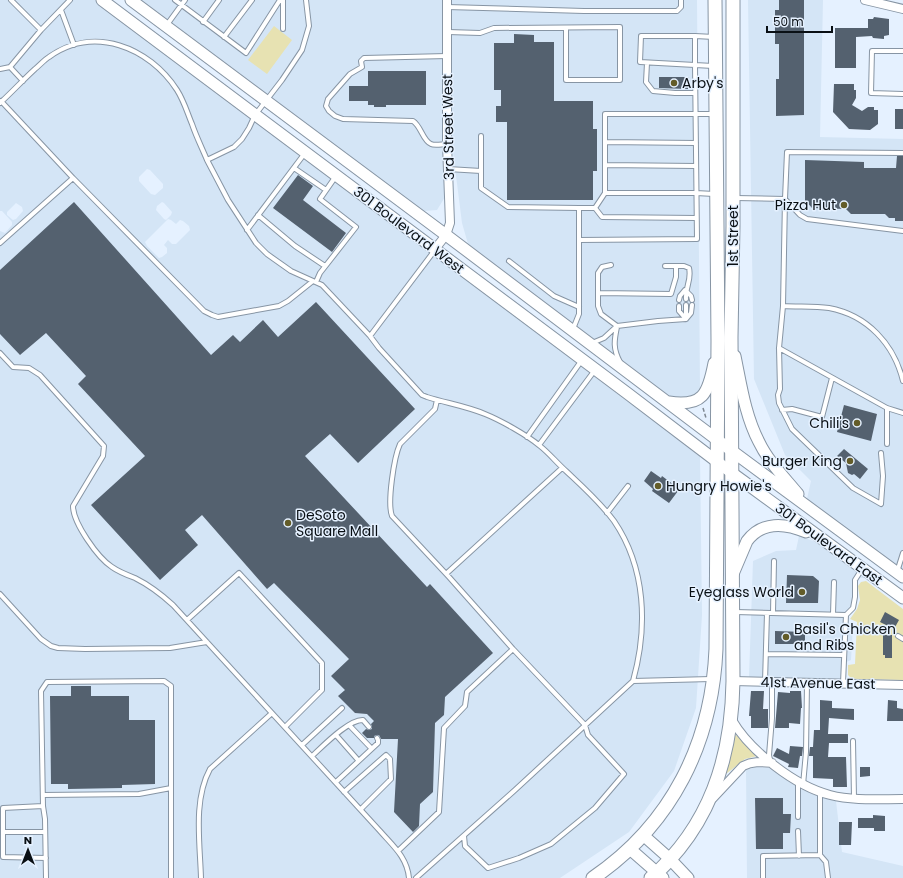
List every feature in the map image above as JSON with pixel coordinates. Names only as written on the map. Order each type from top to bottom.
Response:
[{"type":"main road","name":"301 Boulevard West","points":[[102,0],[716,460]]},
{"type":"main road","name":"301 Boulevard West","points":[[131,0],[573,330],[717,440]]},
{"type":"main road","name":"1st Street","points":[[593,878],[630,848],[643,835],[667,804],[691,762],[703,731],[709,709],[714,679],[716,642],[716,460],[718,341],[715,0]]},
{"type":"main road","name":"1st Street","points":[[732,4],[733,198],[731,337],[733,681]]},
{"type":"main road","points":[[731,337],[746,408],[759,442],[773,464],[810,508]]},
{"type":"main road","points":[[668,402],[680,404],[690,403],[705,393],[711,380],[718,341]]},
{"type":"main road","name":"301 Boulevard East","points":[[717,440],[900,575]]},
{"type":"main road","name":"301 Boulevard East","points":[[716,460],[903,598]]},
{"type":"main road","points":[[733,574],[747,541],[754,534],[767,527],[780,525],[792,527],[824,540]]},
{"type":"main road","points":[[630,848],[657,876],[691,831],[706,805],[723,764],[732,720],[733,681]]},
{"type":"main road","points":[[643,835],[670,859],[688,878]]},
{"type":"street","points":[[865,0],[903,9]]},
{"type":"street","name":"3rd Street West","points":[[435,250],[446,235],[450,223],[447,144],[447,4]]},
{"type":"street","name":"41st Avenue East","points":[[733,681],[903,685]]},
{"type":"street","points":[[732,720],[740,733],[772,763],[800,783],[830,795],[854,798],[903,799]]},
{"type":"street","points":[[706,805],[743,766],[756,762],[772,763]]},
{"type":"lane","points":[[11,0],[41,30]]},
{"type":"lane","points":[[0,69],[10,67],[41,30],[70,0]]},
{"type":"lane","points":[[175,0],[246,53],[280,0]]},
{"type":"lane","points":[[165,26],[185,0]]},
{"type":"lane","points":[[203,22],[219,0]]},
{"type":"lane","points":[[224,37],[252,0]]},
{"type":"lane","points":[[283,0],[283,29]]},
{"type":"lane","points":[[207,160],[230,149],[239,142],[249,128],[255,115],[282,80],[302,50],[309,26],[306,0]]},
{"type":"lane","points":[[447,4],[560,10],[677,11],[681,7],[681,0]]},
{"type":"lane","points":[[61,10],[74,45]]},
{"type":"lane","points":[[448,32],[480,32],[494,28],[566,28],[620,28],[620,80],[566,80],[566,28]]},
{"type":"lane","points":[[715,37],[641,36],[640,62],[715,66]]},
{"type":"lane","points":[[579,240],[697,239],[696,114],[694,93],[695,36]]},
{"type":"lane","points":[[336,176],[320,199],[356,227],[320,273],[315,282],[279,306],[212,316],[204,311],[73,178],[1,102],[48,57],[74,45],[96,42],[117,44],[131,49],[155,65],[167,77],[183,100],[207,160],[228,200],[247,230],[267,254],[291,271],[315,282],[326,289],[370,336],[417,390],[427,397],[485,414],[539,445],[593,496],[619,530],[637,569],[642,604],[638,663],[633,681],[416,878]]},
{"type":"lane","points":[[903,51],[872,51],[871,93],[903,94]]},
{"type":"lane","points":[[447,56],[364,58],[361,61],[362,67],[350,74],[328,99],[326,106],[332,114],[343,119],[413,121],[418,123],[428,142],[432,145],[447,144]]},
{"type":"lane","points":[[647,63],[646,82],[653,91],[694,93]]},
{"type":"lane","points":[[10,67],[23,81]]},
{"type":"lane","points":[[595,208],[605,193],[606,114],[716,114]]},
{"type":"lane","points":[[481,136],[481,188],[508,207],[595,208]]},
{"type":"lane","points":[[605,142],[696,142]]},
{"type":"lane","points":[[247,230],[305,152]]},
{"type":"lane","points":[[882,453],[881,504],[853,488],[792,429],[778,399],[780,389],[779,348],[783,306],[784,199],[787,152],[903,153]]},
{"type":"lane","points":[[605,165],[696,166]]},
{"type":"lane","points":[[294,168],[326,190]]},
{"type":"lane","points":[[448,169],[481,171]]},
{"type":"lane","points":[[0,242],[73,178]]},
{"type":"lane","points":[[605,193],[696,192],[717,194]]},
{"type":"lane","points":[[733,198],[784,199],[800,215],[807,219],[903,231]]},
{"type":"lane","points":[[573,330],[578,314],[579,208]]},
{"type":"lane","points":[[595,208],[602,217],[696,218]]},
{"type":"lane","points":[[258,215],[295,246],[326,266]]},
{"type":"lane","points":[[370,336],[435,250]]},
{"type":"lane","points":[[509,261],[554,296],[578,306]]},
{"type":"lane","points":[[611,266],[602,267],[598,273],[598,306],[601,314],[617,326]]},
{"type":"lane","points":[[665,266],[689,268],[691,275],[679,300]]},
{"type":"lane","points":[[599,293],[671,294],[676,277],[676,266]]},
{"type":"lane","points":[[685,290],[686,299]]},
{"type":"lane","points":[[685,290],[691,296],[692,300]]},
{"type":"lane","points":[[686,305],[686,319]]},
{"type":"lane","points":[[590,343],[604,338],[617,326],[686,319],[691,313],[692,305]]},
{"type":"lane","points":[[679,306],[679,311],[686,319]]},
{"type":"lane","points":[[783,306],[828,308],[859,318],[875,330],[888,346],[898,363],[903,381]]},
{"type":"lane","points":[[617,326],[614,340],[615,353],[623,368]]},
{"type":"lane","points":[[779,348],[887,408],[903,413]]},
{"type":"lane","points":[[0,353],[13,367],[29,368],[40,375],[104,446],[103,456],[73,506],[76,519],[96,551],[111,566],[150,587],[166,599],[187,620],[398,851],[404,858],[410,878]]},
{"type":"lane","points":[[527,438],[582,360]]},
{"type":"lane","points":[[539,445],[595,369]]},
{"type":"lane","points":[[782,410],[792,409],[822,417],[832,378]]},
{"type":"lane","points":[[437,400],[435,409],[400,444],[398,449],[395,462],[390,508],[395,519],[513,649],[585,725],[588,735],[624,774],[594,808],[551,844],[519,858],[488,868],[465,846],[464,836]]},
{"type":"lane","points":[[886,444],[887,408]]},
{"type":"lane","points":[[446,574],[562,468]]},
{"type":"lane","points":[[607,513],[628,486]]},
{"type":"lane","points":[[900,575],[903,553]]},
{"type":"lane","points":[[773,613],[774,561]]},
{"type":"lane","points":[[733,612],[846,614],[853,608],[855,597],[855,580],[862,569]]},
{"type":"lane","points":[[187,620],[239,573],[322,663],[322,690],[285,727]]},
{"type":"lane","points":[[833,614],[834,582]]},
{"type":"lane","points":[[0,594],[41,639],[51,646],[58,648],[170,648],[207,642]]},
{"type":"lane","points":[[767,612],[766,654],[772,723],[769,755],[772,763]]},
{"type":"lane","points":[[843,684],[846,614]]},
{"type":"lane","points":[[898,636],[903,639]]},
{"type":"lane","points":[[398,851],[439,812],[444,728],[465,706],[467,692],[513,649]]},
{"type":"lane","points":[[766,654],[844,655]]},
{"type":"lane","points":[[633,681],[714,679]]},
{"type":"lane","points":[[46,878],[41,691],[47,682],[164,681],[171,686],[171,878]]},
{"type":"lane","points":[[798,817],[800,783],[806,752],[807,683]]},
{"type":"lane","points":[[302,745],[342,708]]},
{"type":"lane","points":[[201,878],[200,799],[205,778],[210,769],[272,712]]},
{"type":"lane","points":[[312,756],[349,725],[363,720],[369,727]]},
{"type":"lane","points":[[349,725],[371,748]]},
{"type":"lane","points":[[336,735],[358,760]]},
{"type":"lane","points":[[336,782],[378,743],[377,738]]},
{"type":"lane","points":[[853,741],[854,798]]},
{"type":"lane","points":[[344,792],[386,755],[390,759],[391,779],[361,809]]},
{"type":"lane","points":[[43,795],[139,794],[171,788]]},
{"type":"lane","points":[[820,792],[820,855],[826,862],[828,878]]},
{"type":"lane","points":[[43,806],[3,808],[2,858],[46,858]]},
{"type":"lane","points":[[798,831],[799,856]]},
{"type":"lane","points":[[3,832],[45,832]]},
{"type":"lane","points":[[763,878],[763,856],[820,855]]},
{"type":"path","points":[[702,405],[707,422]]},
{"type":"shaded area","points":[[0,0],[95,0],[700,456],[702,615],[696,708],[674,771],[629,832],[560,878],[0,878],[0,231],[5,233],[12,225],[12,222],[2,211],[0,211]],"holes":[[[147,169],[150,170],[163,184],[163,188],[155,195],[151,194],[139,181],[139,177]],[[162,202],[164,203],[172,212],[171,215],[166,220],[164,219],[156,210],[157,206]],[[16,203],[22,207],[23,211],[16,219],[13,220],[7,215],[7,212]],[[168,219],[176,224],[180,220],[189,226],[190,230],[176,244],[172,244],[168,240],[164,245],[167,248],[167,253],[162,257],[159,258],[145,242]]]},
{"type":"shaded area","points":[[139,0],[442,0],[445,197],[437,210],[424,211],[266,97]]},
{"type":"shaded area","points":[[451,0],[697,0],[700,391],[695,395],[690,398],[666,396],[468,244],[462,223],[452,144]]},
{"type":"shaded area","points":[[748,0],[823,0],[820,137],[903,139],[903,572],[812,505],[807,499],[811,481],[785,455],[754,379]]},
{"type":"shaded area","points":[[274,26],[292,40],[267,74],[248,60]]},
{"type":"shaded area","points":[[799,536],[822,544],[903,603],[868,578],[858,579],[855,584],[856,599],[848,614],[847,621],[853,625],[851,660],[844,663],[846,679],[749,677],[753,561],[776,551],[796,550]]},
{"type":"shaded area","points":[[866,581],[903,609],[903,680],[857,679],[851,678],[848,675],[848,665],[855,664],[857,622],[850,619],[857,609],[860,600],[858,586],[861,582]]},
{"type":"shaded area","points":[[736,735],[757,756],[745,759],[726,774],[734,736]]},
{"type":"shaded area","points":[[756,767],[770,768],[800,789],[823,798],[836,801],[842,852],[903,866],[903,878],[747,878],[746,770]]},
{"type":"building","points":[[779,0],[804,0],[804,115],[776,116],[776,79],[779,79],[779,44],[775,44],[775,10],[779,10]]},
{"type":"building","points":[[874,17],[889,19],[889,35],[884,36],[884,39],[873,38],[872,36],[856,37],[856,68],[835,68],[835,28],[868,28],[868,19],[873,19]]},
{"type":"building","points":[[514,34],[534,35],[534,42],[554,42],[554,101],[593,101],[593,129],[597,129],[597,171],[593,171],[593,200],[507,200],[507,122],[496,122],[496,106],[501,106],[501,90],[494,90],[494,43],[514,43]]},
{"type":"building","points":[[368,71],[426,71],[426,105],[386,105],[386,107],[374,107],[374,105],[368,105],[368,101],[349,101],[349,86],[368,86]]},
{"type":"building","name":"Arby's","points":[[659,77],[689,77],[688,89],[659,88]]},
{"type":"building","points":[[834,84],[854,84],[856,98],[852,105],[862,111],[868,107],[874,107],[874,110],[878,110],[878,124],[870,130],[849,129],[833,112]]},
{"type":"building","points":[[895,109],[903,109],[903,129],[895,129]]},
{"type":"building","points":[[897,156],[903,156],[903,221],[895,221],[895,218],[889,218],[885,214],[851,214],[846,209],[812,208],[805,200],[805,160],[864,162],[864,168],[896,168]]},
{"type":"building","points":[[298,175],[313,186],[303,200],[346,233],[332,252],[273,208]]},
{"type":"building","name":"DeSoto Square Mall","points":[[74,202],[211,355],[233,335],[240,342],[263,320],[278,337],[316,302],[415,409],[358,463],[330,434],[305,456],[427,587],[430,584],[493,653],[445,697],[444,715],[435,723],[433,792],[420,804],[419,826],[413,832],[394,812],[398,739],[381,739],[379,735],[374,736],[374,738],[367,738],[362,733],[366,729],[372,729],[371,724],[374,721],[367,714],[355,713],[338,696],[345,690],[331,676],[349,659],[274,583],[267,589],[202,515],[185,530],[198,545],[160,580],[91,505],[145,456],[78,384],[86,376],[46,333],[20,355],[0,334],[0,270]]},
{"type":"building","name":"Chili's","points":[[844,405],[877,414],[871,441],[837,432]]},
{"type":"building","name":"Burger King","points":[[844,449],[868,469],[860,479],[854,474],[852,475],[848,473],[846,463],[837,456]]},
{"type":"building","points":[[651,471],[661,478],[662,476],[678,488],[676,490],[678,491],[669,503],[652,491],[653,489],[644,481]]},
{"type":"building","name":"Eyeglass World","points":[[787,575],[813,576],[819,581],[818,603],[786,603]]},
{"type":"building","points":[[885,612],[899,620],[894,629],[880,622]]},
{"type":"building","points":[[775,631],[805,632],[805,644],[775,644]]},
{"type":"building","points":[[883,635],[892,635],[892,658],[885,658],[885,655],[883,655]]},
{"type":"building","points":[[71,686],[91,686],[91,696],[129,696],[129,720],[155,720],[155,784],[122,785],[122,788],[68,789],[68,784],[51,784],[50,696],[71,696]]},
{"type":"building","points":[[751,691],[764,691],[763,709],[768,709],[768,728],[751,728],[751,716],[749,716]]},
{"type":"building","points":[[790,691],[801,691],[802,708],[800,724],[789,723],[789,728],[775,728],[778,692],[790,693]]},
{"type":"building","points":[[820,700],[832,701],[832,708],[854,709],[854,720],[829,718],[828,734],[848,734],[848,743],[829,743],[828,757],[846,757],[847,787],[833,787],[833,779],[813,778],[813,756],[809,756],[810,747],[813,747],[814,730],[820,730]]},
{"type":"building","points":[[888,700],[897,701],[897,708],[903,709],[903,721],[887,721]]},
{"type":"building","points":[[790,746],[803,747],[798,768],[788,767],[789,764],[773,756],[777,748],[789,754]]},
{"type":"building","points":[[860,767],[870,767],[870,776],[860,777]]},
{"type":"building","points":[[755,798],[783,798],[783,814],[791,814],[790,833],[783,833],[783,849],[756,849]]},
{"type":"building","points":[[873,815],[885,816],[885,831],[874,831],[874,828],[858,828],[858,818],[873,818]]},
{"type":"building","points":[[839,822],[852,822],[851,845],[839,845]]},
{"type":"place","name":"Arby's","points":[[674,83]]},
{"type":"place","name":"Pizza Hut","points":[[844,205]]},
{"type":"place","name":"Chili's","points":[[857,423]]},
{"type":"place","name":"Burger King","points":[[850,461]]},
{"type":"place","name":"Hungry Howie's","points":[[658,486]]},
{"type":"place","name":"DeSoto Square Mall","points":[[288,523]]},
{"type":"place","name":"Eyeglass World","points":[[802,592]]},
{"type":"place","name":"Basil's Chicken and Ribs","points":[[786,637]]}]
